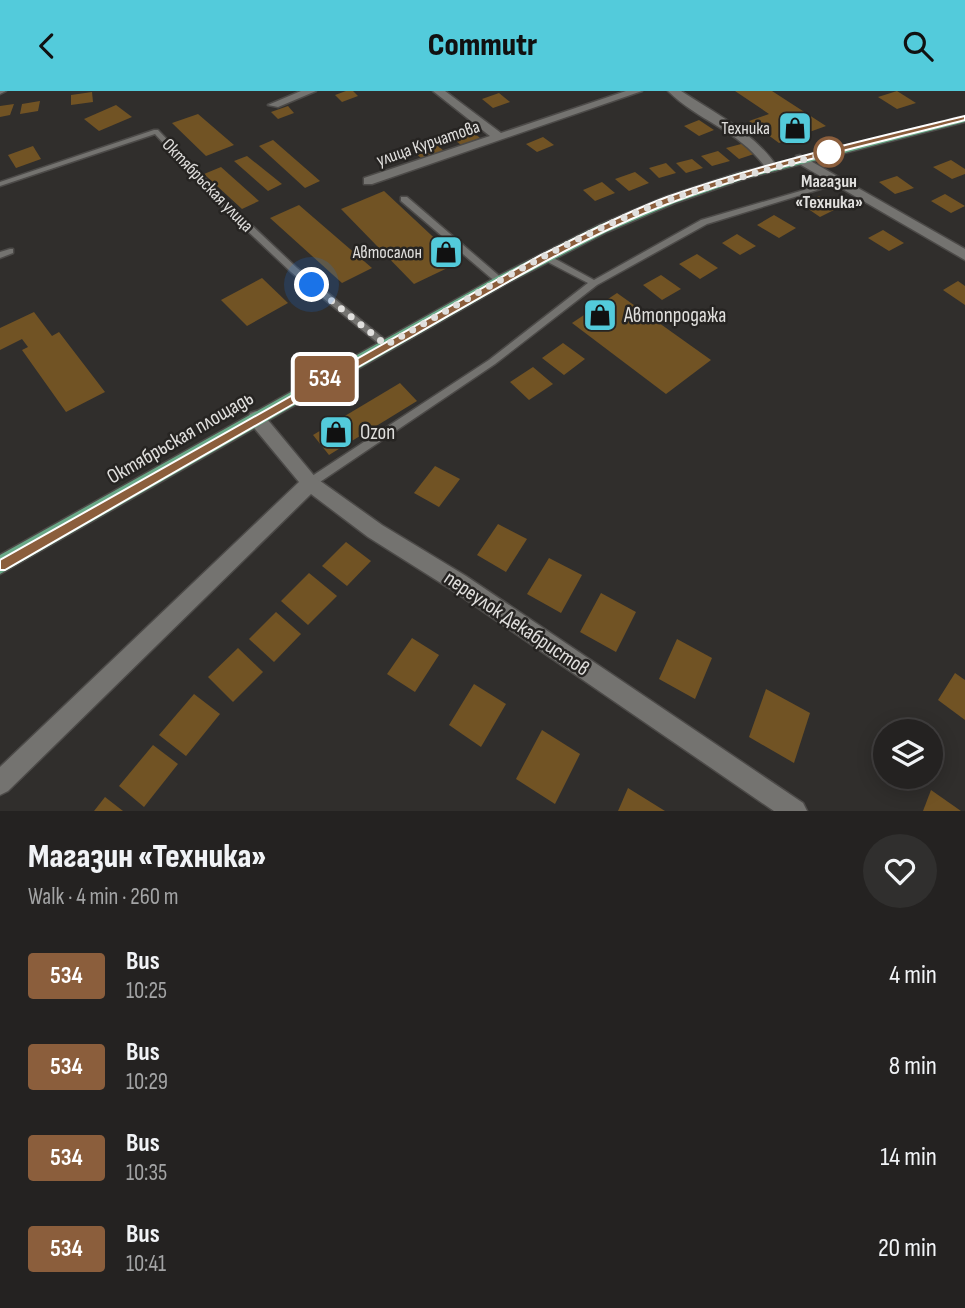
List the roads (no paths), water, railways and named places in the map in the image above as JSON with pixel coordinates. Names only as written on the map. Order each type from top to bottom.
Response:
[{"type":"main road","name":"Октябрьская площадь","points":[[0,565],[545,257],[670,200],[800,159],[965,118]]},
{"type":"street","points":[[274,105],[311,91]]},
{"type":"street","name":"улица Курчатова","points":[[438,91],[499,137]]},
{"type":"street","name":"улица Курчатова","points":[[368,181],[637,91]]},
{"type":"street","points":[[673,91],[744,137],[768,159],[772,168]]},
{"type":"street","points":[[800,159],[965,255]]},
{"type":"street","name":"переулок Декабристов","points":[[256,418],[310,483],[375,531],[459,583],[795,811]]},
{"type":"street","points":[[0,783],[310,483]]},
{"type":"lane","name":"Октябрьская улица","points":[[0,184],[156,131],[223,204],[294,270],[386,345]]},
{"type":"lane","points":[[310,483],[492,362],[594,283],[704,222],[838,182]]},
{"type":"lane","points":[[404,199],[501,282]]},
{"type":"lane","points":[[0,255],[10,251]]},
{"type":"lane","points":[[545,257],[594,283]]},
{"type":"place","name":"Техника","points":[[795,128]]},
{"type":"place","name":"Магазин «Техника»","points":[[829,152]]},
{"type":"place","name":"Автосалон","points":[[446,252]]},
{"type":"place","name":"Автопродажа","points":[[600,315]]},
{"type":"place","name":"Ozon","points":[[336,432]]}]
